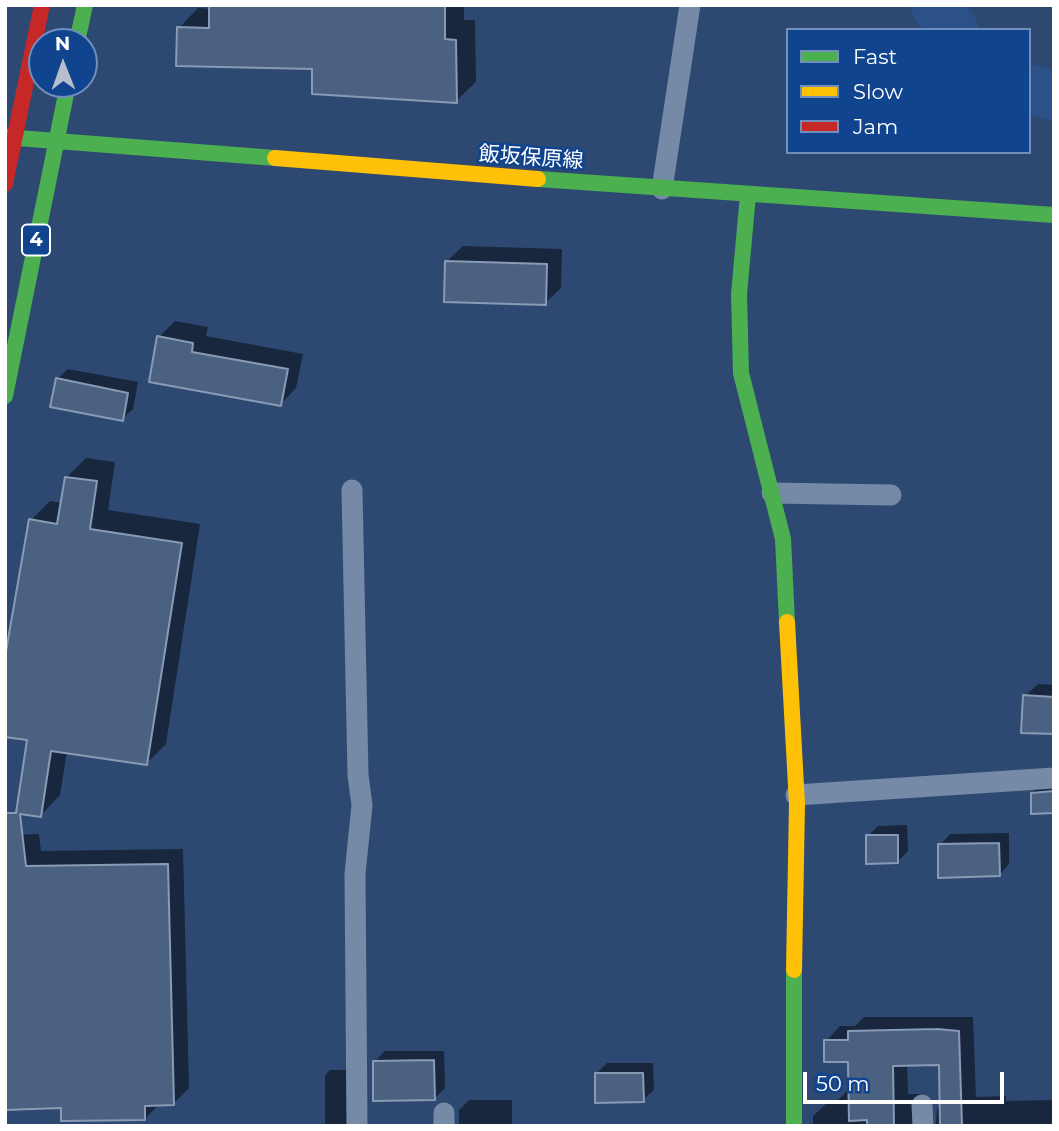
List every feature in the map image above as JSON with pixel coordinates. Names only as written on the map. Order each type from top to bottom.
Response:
[{"type":"main road","points":[[5,184],[10,137],[41,5]]},
{"type":"main road","points":[[80,28],[85,5]]},
{"type":"main road","name":"4","points":[[5,396],[65,98]]},
{"type":"main road","name":"飯坂保原線","points":[[10,137],[662,189],[1054,215]]},
{"type":"main road","points":[[748,195],[739,294],[741,373],[783,539],[796,795],[794,1126]]},
{"type":"street","points":[[662,189],[690,5]]},
{"type":"street","points":[[352,490],[358,775],[362,805],[355,874],[357,1126]]},
{"type":"street","points":[[772,493],[891,495]]},
{"type":"street","points":[[796,795],[1054,778]]},
{"type":"building","points":[[209,5],[445,5],[445,39],[456,40],[457,103],[312,94],[312,69],[176,66],[177,27],[209,28]]},
{"type":"building","points":[[445,261],[547,264],[546,305],[444,302]]},
{"type":"building","points":[[157,336],[193,343],[192,352],[288,369],[281,406],[149,382]]},
{"type":"building","points":[[56,378],[128,393],[123,421],[50,407]]},
{"type":"building","points":[[65,477],[97,481],[90,529],[182,543],[147,765],[51,751],[41,817],[20,814],[26,866],[168,864],[174,1105],[145,1106],[145,1120],[61,1121],[61,1108],[5,1110],[5,813],[16,813],[27,740],[5,737],[5,657],[29,519],[57,524]]},
{"type":"building","points":[[1023,695],[1054,697],[1054,734],[1021,733]]},
{"type":"building","points":[[1054,791],[1054,813],[1031,814],[1031,793]]},
{"type":"building","points":[[866,835],[898,835],[898,863],[866,864]]},
{"type":"building","points":[[999,843],[1000,876],[938,878],[938,844]]},
{"type":"building","points":[[848,1031],[959,1031],[962,1126],[940,1126],[939,1065],[893,1066],[894,1126],[867,1126],[867,1120],[849,1121],[848,1062],[824,1062],[824,1040],[848,1040]]},
{"type":"building","points":[[434,1060],[435,1100],[373,1101],[373,1061]]},
{"type":"building","points":[[595,1073],[643,1073],[644,1102],[595,1103]]},
{"type":"waterway","points":[[935,5],[952,28]]},
{"type":"waterway","points":[[1031,90],[1054,96]]},
{"type":"traffic: fast","points":[[80,28],[85,5]]},
{"type":"traffic: fast","points":[[5,396],[65,98]]},
{"type":"traffic: fast","points":[[5,137],[275,158]]},
{"type":"traffic: fast","points":[[538,179],[1054,215]]},
{"type":"traffic: fast","points":[[748,195],[739,294],[741,373],[783,539],[787,622]]},
{"type":"traffic: fast","points":[[794,970],[794,1126]]},
{"type":"traffic: slow","points":[[275,158],[538,179]]},
{"type":"traffic: slow","points":[[787,622],[797,804],[794,970]]},
{"type":"traffic: jam","points":[[5,184],[42,5]]}]
